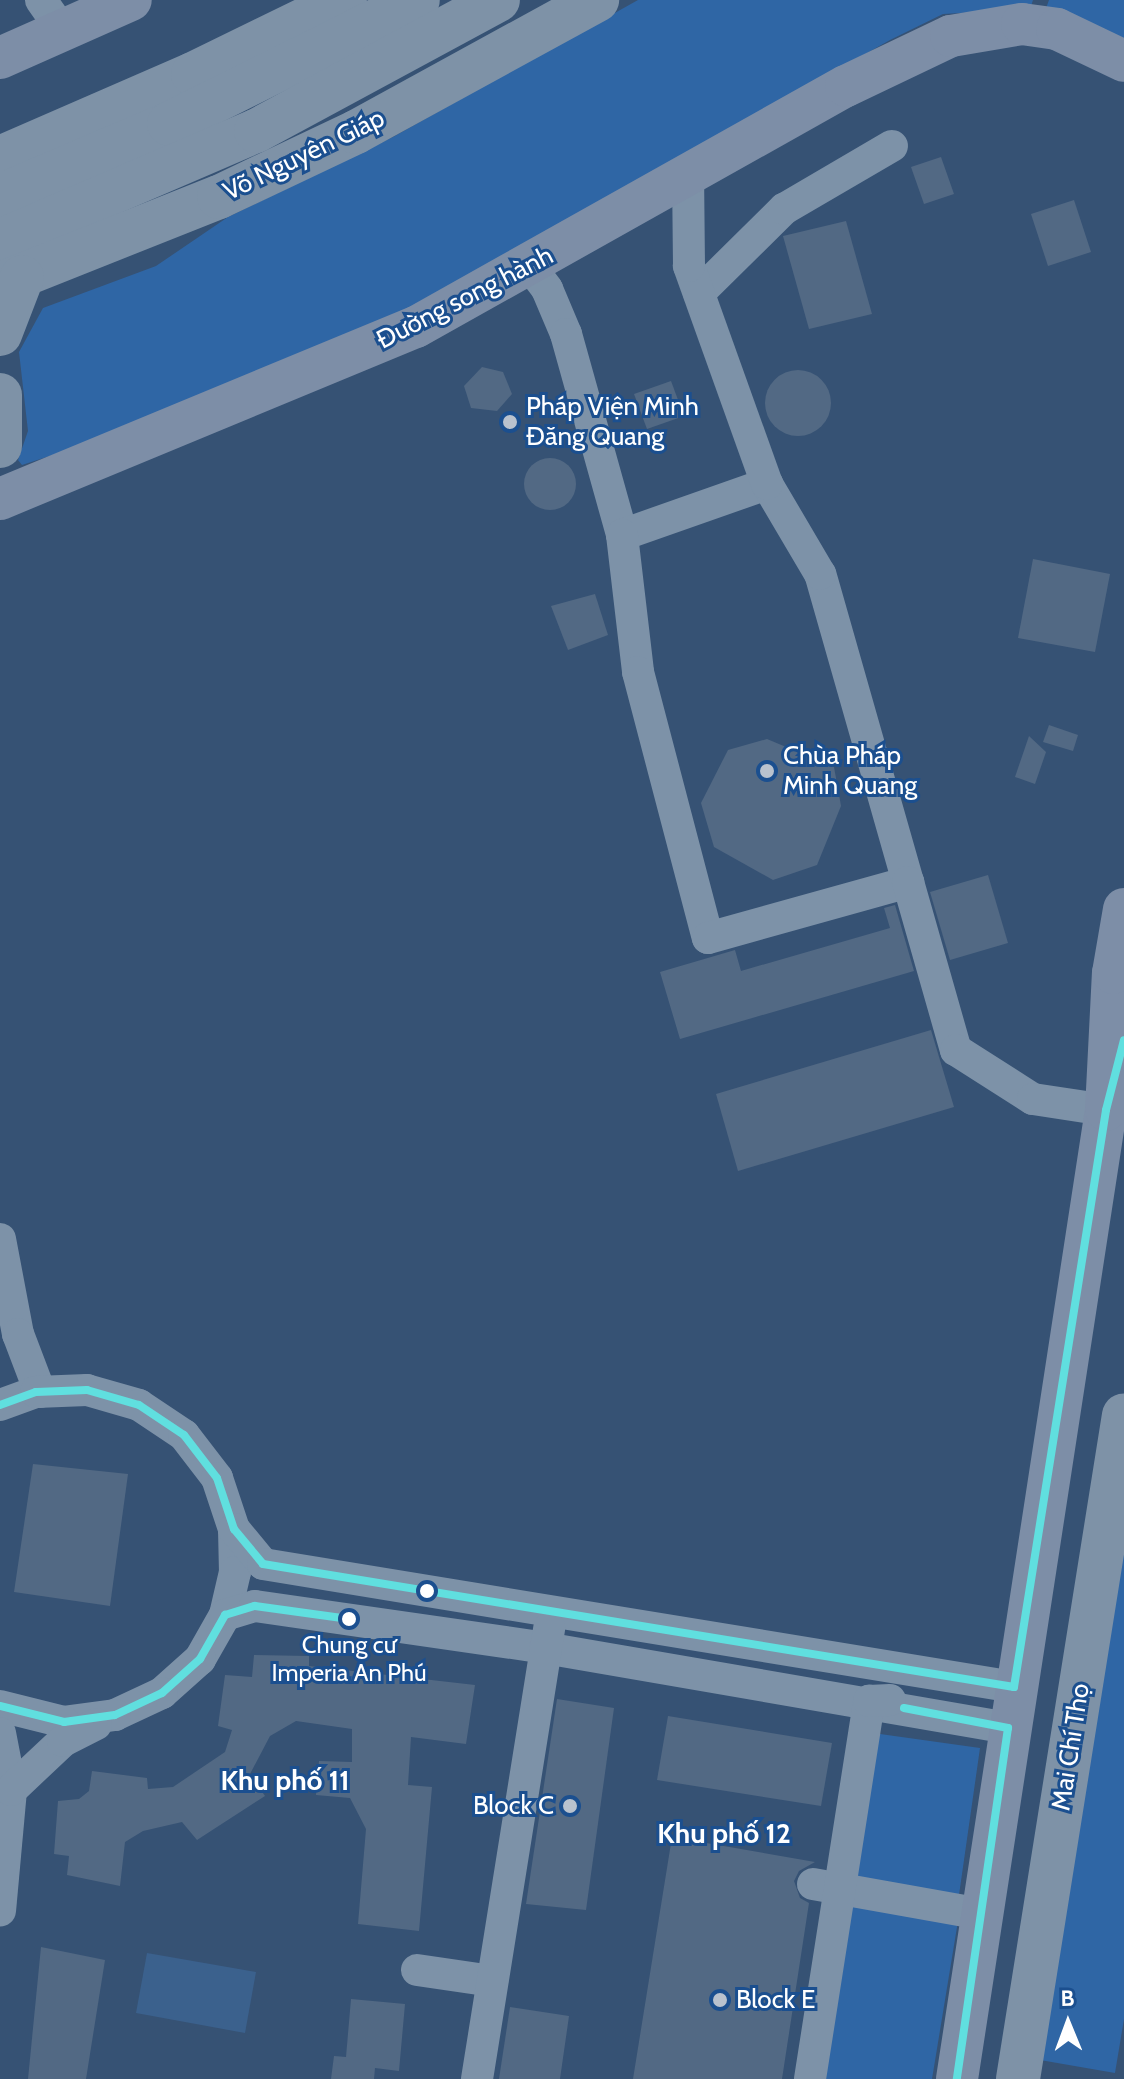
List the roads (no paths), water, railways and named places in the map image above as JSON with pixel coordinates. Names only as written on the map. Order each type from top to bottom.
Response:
[{"type":"highway","points":[[0,158],[193,74],[345,0]]},
{"type":"highway","points":[[0,196],[169,124],[418,0]]},
{"type":"highway","name":"Võ Nguyên Giáp","points":[[7,267],[498,0]]},
{"type":"highway","name":"Võ Nguyên Giáp","points":[[7,267],[219,197],[356,132],[591,2]]},
{"type":"highway","points":[[0,334],[7,267]]},
{"type":"highway","points":[[0,395],[0,446]]},
{"type":"highway","name":"Mai Chí Thọ","points":[[1018,2079],[1124,1415]]},
{"type":"main road","points":[[0,36],[60,11],[131,0]]},
{"type":"main road","points":[[0,58],[60,11]]},
{"type":"main road","name":"Đường song hành","points":[[0,499],[387,340],[529,265],[688,173],[910,54],[951,36],[1022,24],[1057,29],[1124,61]]},
{"type":"main road","points":[[1106,1110],[1113,973],[1124,909]]},
{"type":"main road","points":[[957,2079],[1014,1687],[1106,1110],[1124,1040]]},
{"type":"street","points":[[699,293],[784,209],[892,146]]},
{"type":"street","points":[[688,173],[689,266],[767,484],[820,574],[956,1050],[989,1076],[1033,1099],[1106,1110]]},
{"type":"street","points":[[529,265],[547,289],[566,334],[622,535],[638,672],[708,938],[908,882]]},
{"type":"street","points":[[622,535],[767,484]]},
{"type":"street","points":[[0,1239],[18,1334],[40,1392]]},
{"type":"street","points":[[0,1405],[40,1392],[87,1390],[139,1405],[184,1435],[217,1478],[234,1529],[235,1572],[225,1615],[200,1659],[162,1693],[63,1741],[11,1790]]},
{"type":"street","points":[[234,1529],[263,1564],[553,1609],[1014,1687]]},
{"type":"street","points":[[225,1615],[255,1606],[545,1648],[869,1701],[1008,1728]]},
{"type":"street","points":[[477,2079],[553,1609]]},
{"type":"street","points":[[869,1701],[900,1700],[906,1693],[899,1667]]},
{"type":"street","points":[[810,2079],[828,1888],[869,1701]]},
{"type":"street","points":[[0,1706],[64,1722],[115,1715]]},
{"type":"street","points":[[0,1733],[11,1790],[0,1910]]},
{"type":"street","points":[[828,1888],[981,1914]]},
{"type":"street","points":[[417,1970],[492,1981]]},
{"type":"place","name":"Pháp Viện Minh Đăng Quang","points":[[510,422]]},
{"type":"place","name":"Chùa Pháp Minh Quang","points":[[767,771]]},
{"type":"place","name":"Chung cư Imperia An Phú","points":[[349,1619]]},
{"type":"place","name":"Block C","points":[[570,1806]]},
{"type":"place","name":"Block E","points":[[720,2000]]},
{"type":"district","name":"Khu phố 11","points":[[285,1780]]},
{"type":"district","name":"Khu phố 12","points":[[724,1833]]}]
